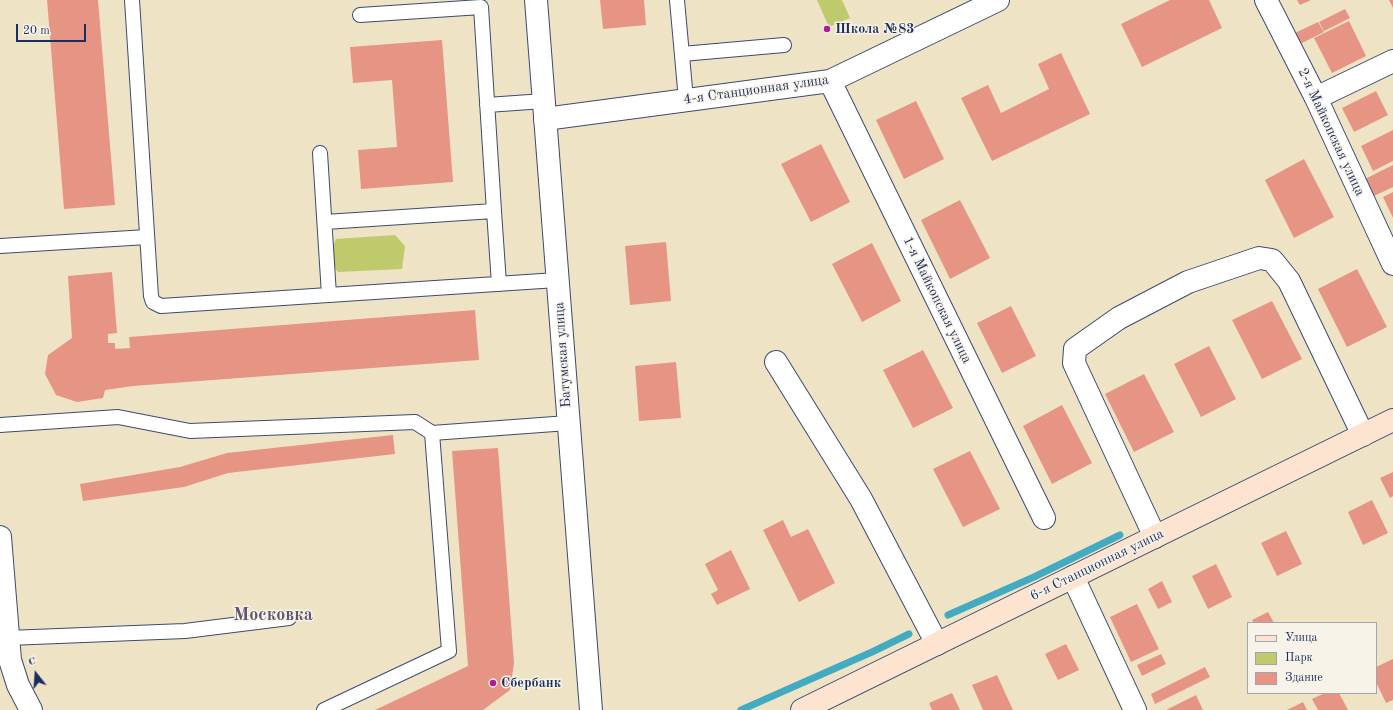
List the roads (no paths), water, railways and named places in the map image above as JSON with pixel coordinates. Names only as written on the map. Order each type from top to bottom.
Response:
[{"type":"main road","name":"6-я Станционная улица","points":[[802,710],[1393,420]]},
{"type":"street","name":"Батумская улица","points":[[536,0],[591,710]]},
{"type":"street","name":"4-я Станционная улица","points":[[544,110],[686,100],[830,81],[998,0]]},
{"type":"street","name":"2-я Майкопская улица","points":[[1266,0],[1316,98],[1393,264]]},
{"type":"street","points":[[1316,98],[1393,61]]},
{"type":"street","name":"1-я Майкопская улица","points":[[830,81],[1044,518]]},
{"type":"street","points":[[1155,537],[1074,363],[1075,349],[1119,318],[1188,282],[1259,258],[1272,260],[1289,281],[1363,435]]},
{"type":"street","points":[[776,362],[861,499],[937,644]]},
{"type":"street","points":[[0,537],[8,638],[5,660],[31,710]]},
{"type":"street","points":[[1073,577],[1135,710]]},
{"type":"lane","points":[[132,0],[151,296],[154,302],[161,306],[558,280]]},
{"type":"lane","points":[[677,0],[686,100]]},
{"type":"lane","points":[[360,15],[481,7],[499,284]]},
{"type":"lane","points":[[682,54],[784,45]]},
{"type":"lane","points":[[487,104],[544,110]]},
{"type":"lane","points":[[320,153],[329,295]]},
{"type":"lane","points":[[325,222],[494,211]]},
{"type":"lane","points":[[0,246],[147,237]]},
{"type":"lane","points":[[0,425],[118,417],[190,431],[415,422],[432,433],[568,423]]},
{"type":"lane","points":[[324,710],[449,651],[432,433]]},
{"type":"lane","points":[[8,638],[185,631],[289,618]]},
{"type":"waterway","points":[[948,615],[1034,577],[1120,535]]},
{"type":"waterway","points":[[741,710],[909,634]]},
{"type":"place","name":"Школа №83","points":[[827,29]]},
{"type":"place","name":"Сбербанк","points":[[493,683]]},
{"type":"district","name":"Московка","points":[[273,615]]}]
